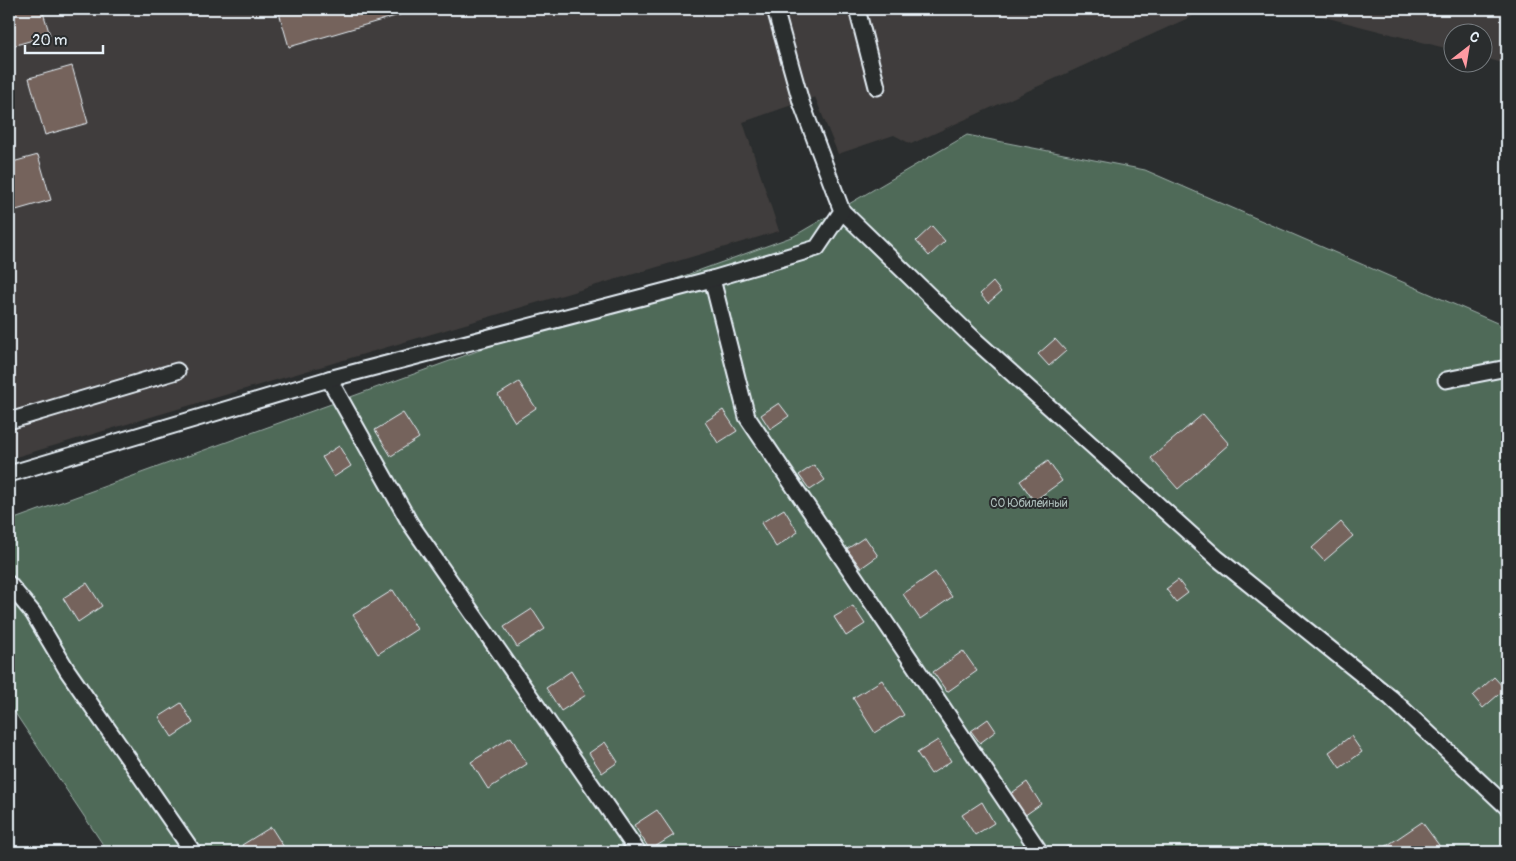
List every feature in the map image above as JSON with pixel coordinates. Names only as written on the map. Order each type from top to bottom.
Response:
[{"type":"lane","points":[[775,9],[801,102],[842,211],[975,340],[1217,558],[1391,698],[1507,807]]},
{"type":"lane","points":[[857,9],[877,87]]},
{"type":"lane","points":[[9,474],[329,379],[712,280],[817,248],[842,211]]},
{"type":"lane","points":[[712,280],[747,417],[1040,852]]},
{"type":"lane","points":[[1446,380],[1507,368]]},
{"type":"lane","points":[[9,422],[177,371]]},
{"type":"lane","points":[[329,379],[410,523],[638,852]]},
{"type":"lane","points":[[9,584],[33,613],[67,670],[192,852]]},
{"type":"shaded area","points":[[9,9],[1208,9],[911,144],[894,135],[838,154],[815,97],[743,122],[779,231],[9,459]]},
{"type":"shaded area","points":[[1293,9],[1507,9],[1507,64],[1494,61],[1494,22],[1444,22],[1444,48]]},
{"type":"green space","name":"СО Юбилейный","points":[[967,135],[1145,170],[1497,323],[1507,335],[1507,852],[108,852],[9,704],[9,521],[794,236]]},
{"type":"building","points":[[9,9],[42,9],[50,35],[9,47]]},
{"type":"building","points":[[278,9],[420,9],[289,47]]},
{"type":"building","points":[[72,66],[88,123],[45,135],[29,78]]},
{"type":"building","points":[[38,155],[51,200],[9,212],[9,163]]},
{"type":"building","points":[[932,226],[945,241],[929,256],[916,241]]},
{"type":"building","points":[[993,282],[1001,292],[988,303],[980,294]]},
{"type":"building","points":[[1055,339],[1066,351],[1049,366],[1038,354]]},
{"type":"building","points":[[519,382],[536,408],[515,422],[498,395]]},
{"type":"building","points":[[779,403],[789,416],[770,429],[761,415]]},
{"type":"building","points":[[723,410],[737,431],[718,443],[705,422]]},
{"type":"building","points":[[403,413],[419,438],[391,456],[375,430]]},
{"type":"building","points":[[1203,414],[1229,444],[1178,489],[1151,458]]},
{"type":"building","points":[[339,446],[351,466],[334,477],[322,457]]},
{"type":"building","points":[[1048,461],[1062,481],[1034,501],[1020,481]]},
{"type":"building","points":[[814,465],[825,480],[810,490],[799,475]]},
{"type":"building","points":[[784,509],[798,532],[776,547],[761,523]]},
{"type":"building","points":[[1341,522],[1353,536],[1324,561],[1312,548]]},
{"type":"building","points":[[865,537],[878,556],[861,568],[847,549]]},
{"type":"building","points":[[935,572],[952,597],[920,619],[903,594]]},
{"type":"building","points":[[1178,580],[1188,593],[1176,602],[1166,589]]},
{"type":"building","points":[[87,583],[102,606],[78,622],[63,598]]},
{"type":"building","points":[[393,590],[417,629],[378,654],[353,615]]},
{"type":"building","points":[[853,606],[865,624],[846,636],[834,617]]},
{"type":"building","points":[[532,609],[545,629],[517,647],[504,627]]},
{"type":"building","points":[[963,651],[977,671],[947,692],[933,672]]},
{"type":"building","points":[[571,671],[586,695],[561,711],[546,688]]},
{"type":"building","points":[[1494,677],[1505,689],[1483,708],[1473,696]]},
{"type":"building","points":[[882,680],[904,715],[875,733],[853,698]]},
{"type":"building","points":[[181,703],[193,723],[172,737],[159,717]]},
{"type":"building","points":[[988,719],[996,731],[980,743],[971,731]]},
{"type":"building","points":[[1351,736],[1362,752],[1340,768],[1329,752]]},
{"type":"building","points":[[511,737],[527,764],[488,789],[471,762]]},
{"type":"building","points":[[938,740],[951,761],[931,774],[917,753]]},
{"type":"building","points":[[605,742],[618,762],[602,773],[589,753]]},
{"type":"building","points":[[1027,782],[1041,804],[1024,816],[1009,795]]},
{"type":"building","points":[[982,802],[994,823],[975,835],[962,815]]},
{"type":"building","points":[[657,810],[674,835],[650,850],[634,825]]},
{"type":"building","points":[[1422,822],[1444,852],[1389,852],[1385,847]]},
{"type":"building","points":[[271,827],[287,852],[246,852],[242,845]]},
{"type":"building","points":[[1068,846],[1072,852],[1058,852]]}]
